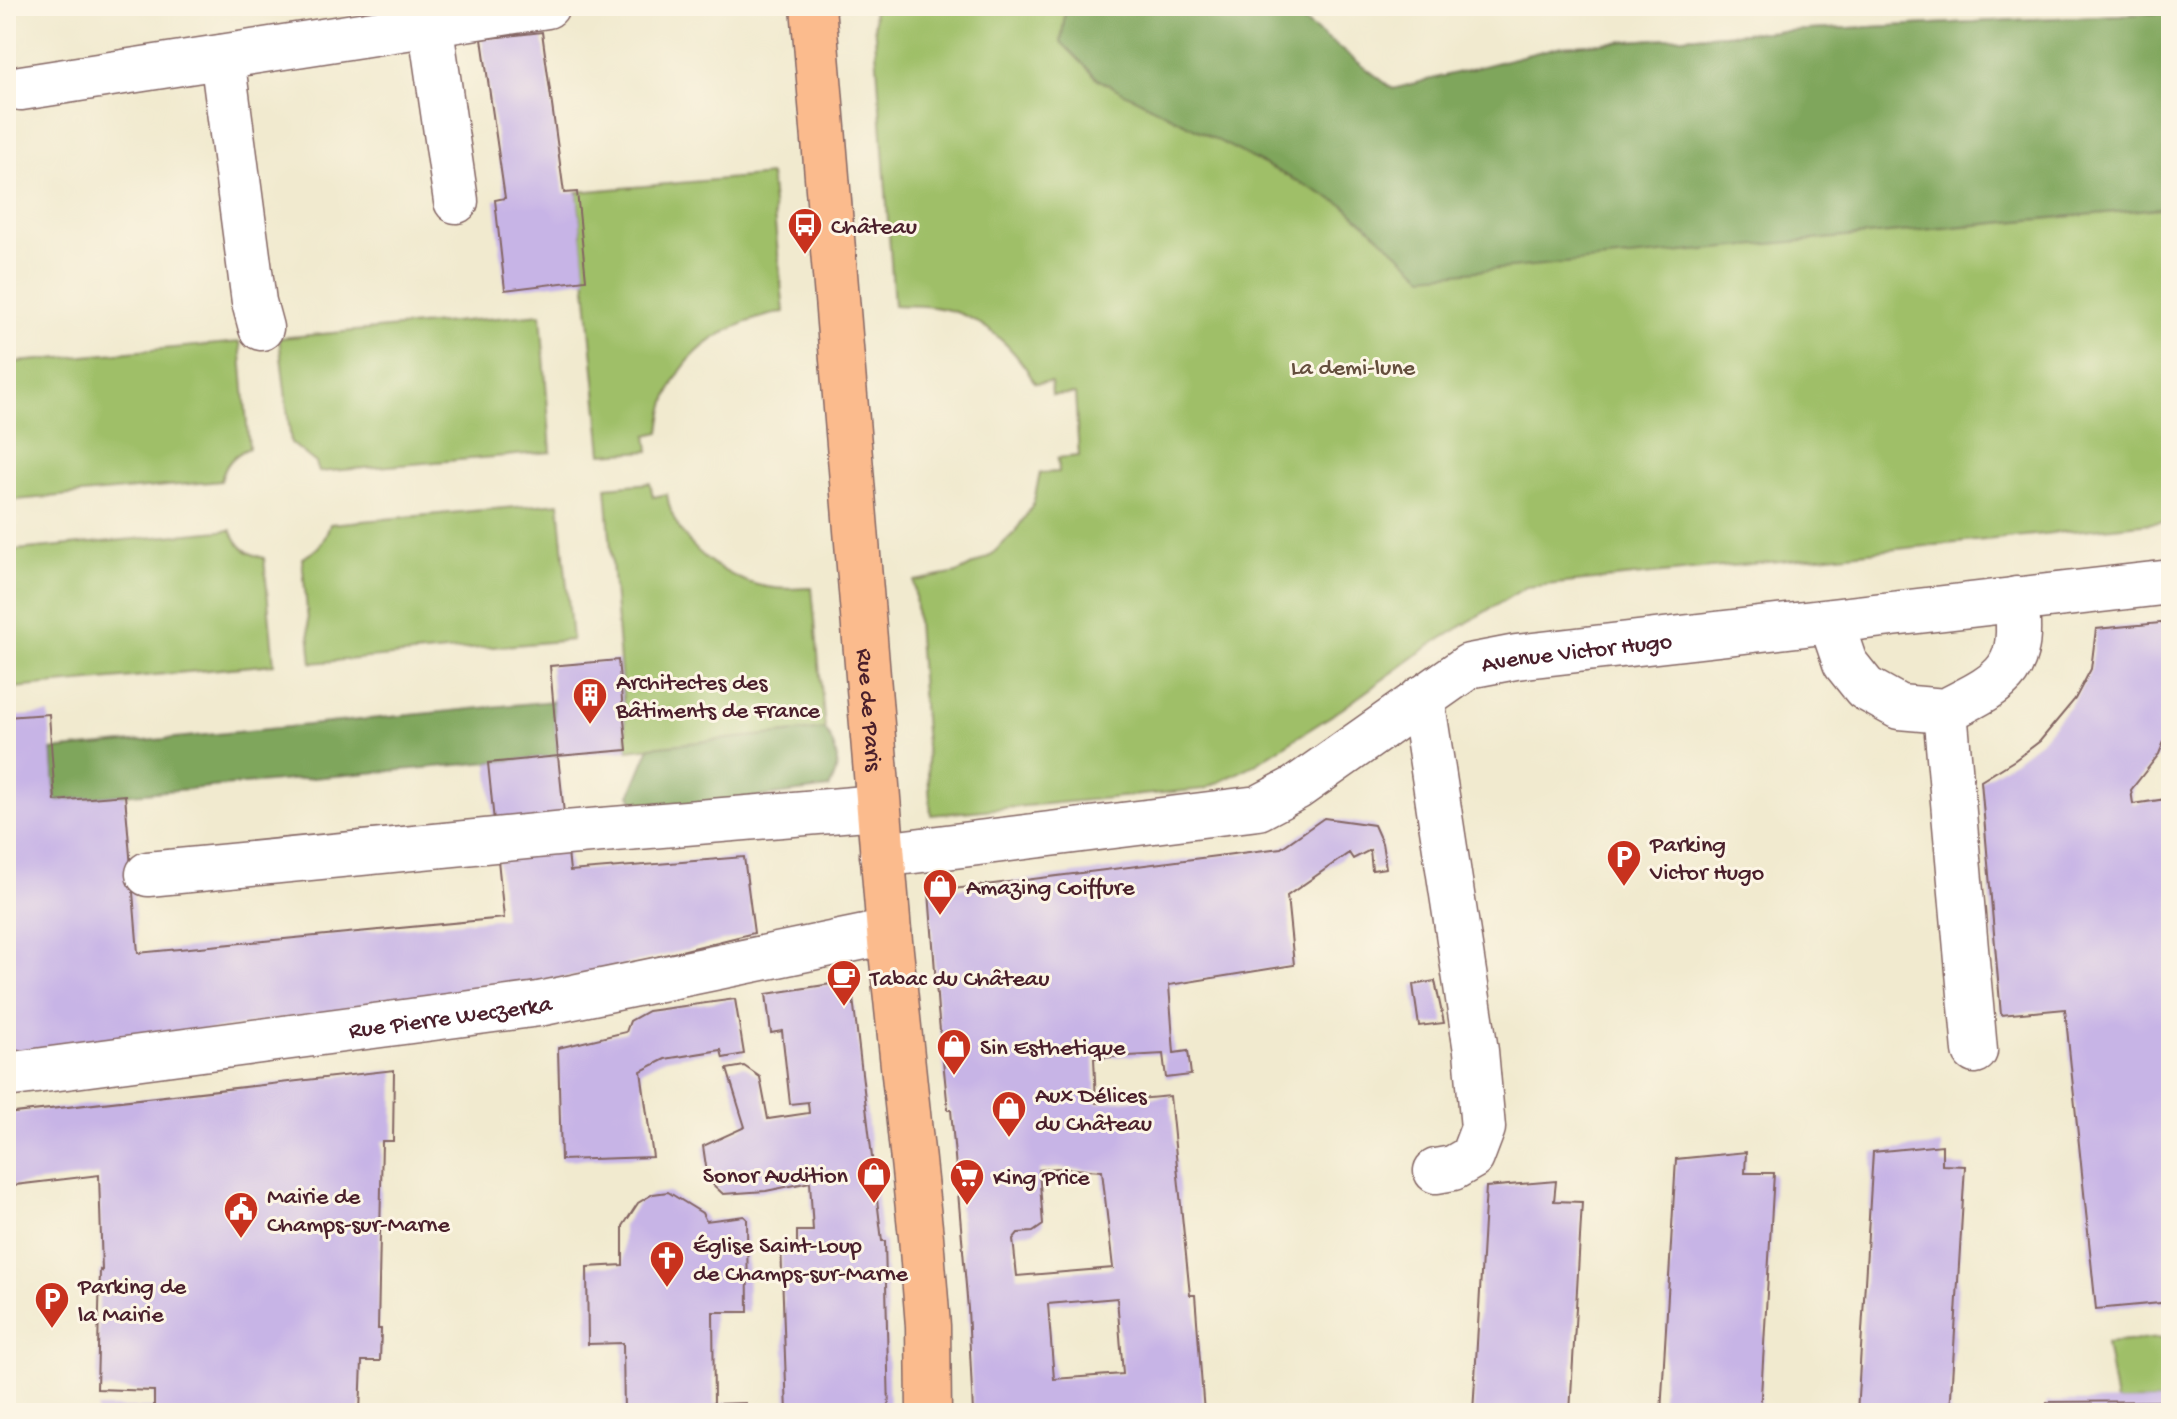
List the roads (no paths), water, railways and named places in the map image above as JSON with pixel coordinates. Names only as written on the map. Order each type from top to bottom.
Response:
[{"type":"main road","name":"Rue de Paris","points":[[813,6],[882,855],[921,1237],[928,1326],[929,1413]]},
{"type":"street","points":[[21,88],[547,6]]},
{"type":"street","points":[[430,22],[456,201]]},
{"type":"street","points":[[222,57],[254,302],[261,328]]},
{"type":"street","name":"Avenue Victor Hugo","points":[[882,855],[1258,808],[1296,788],[1469,666],[1516,657],[2171,582]]},
{"type":"street","points":[[1831,622],[1845,663],[1865,688],[1899,707],[1945,711],[1980,694],[2006,675],[2019,641],[2016,599]]},
{"type":"street","points":[[1422,698],[1476,1051],[1483,1128],[1472,1157],[1453,1168],[1436,1171]]},
{"type":"street","points":[[1945,711],[1975,1051]]},
{"type":"street","points":[[148,874],[566,833],[878,807]]},
{"type":"street","name":"Rue Pierre Weczerka","points":[[6,1075],[539,1004],[889,932]]},
{"type":"place","name":"Château","points":[[805,256]]},
{"type":"place","name":"Architectes des Bâtiments de France","points":[[590,726]]},
{"type":"place","name":"Parking Victor Hugo","points":[[1624,888]]},
{"type":"place","name":"Amazing Coiffure","points":[[940,917]]},
{"type":"place","name":"Tabac du Château","points":[[844,1008]]},
{"type":"place","name":"Sin Esthetique","points":[[954,1077]]},
{"type":"place","name":"Aux Délices du Château","points":[[1009,1139]]},
{"type":"place","name":"Sonor Audition","points":[[874,1205]]},
{"type":"place","name":"King Price","points":[[967,1207]]},
{"type":"place","name":"Mairie de Champs-sur-Marne","points":[[241,1240]]},
{"type":"place","name":"Église Saint-Loup de Champs-sur-Marne","points":[[667,1289]]},
{"type":"place","name":"Parking de la Mairie","points":[[52,1330]]},
{"type":"park label","name":"La demi-lune","points":[[1353,366]]}]
